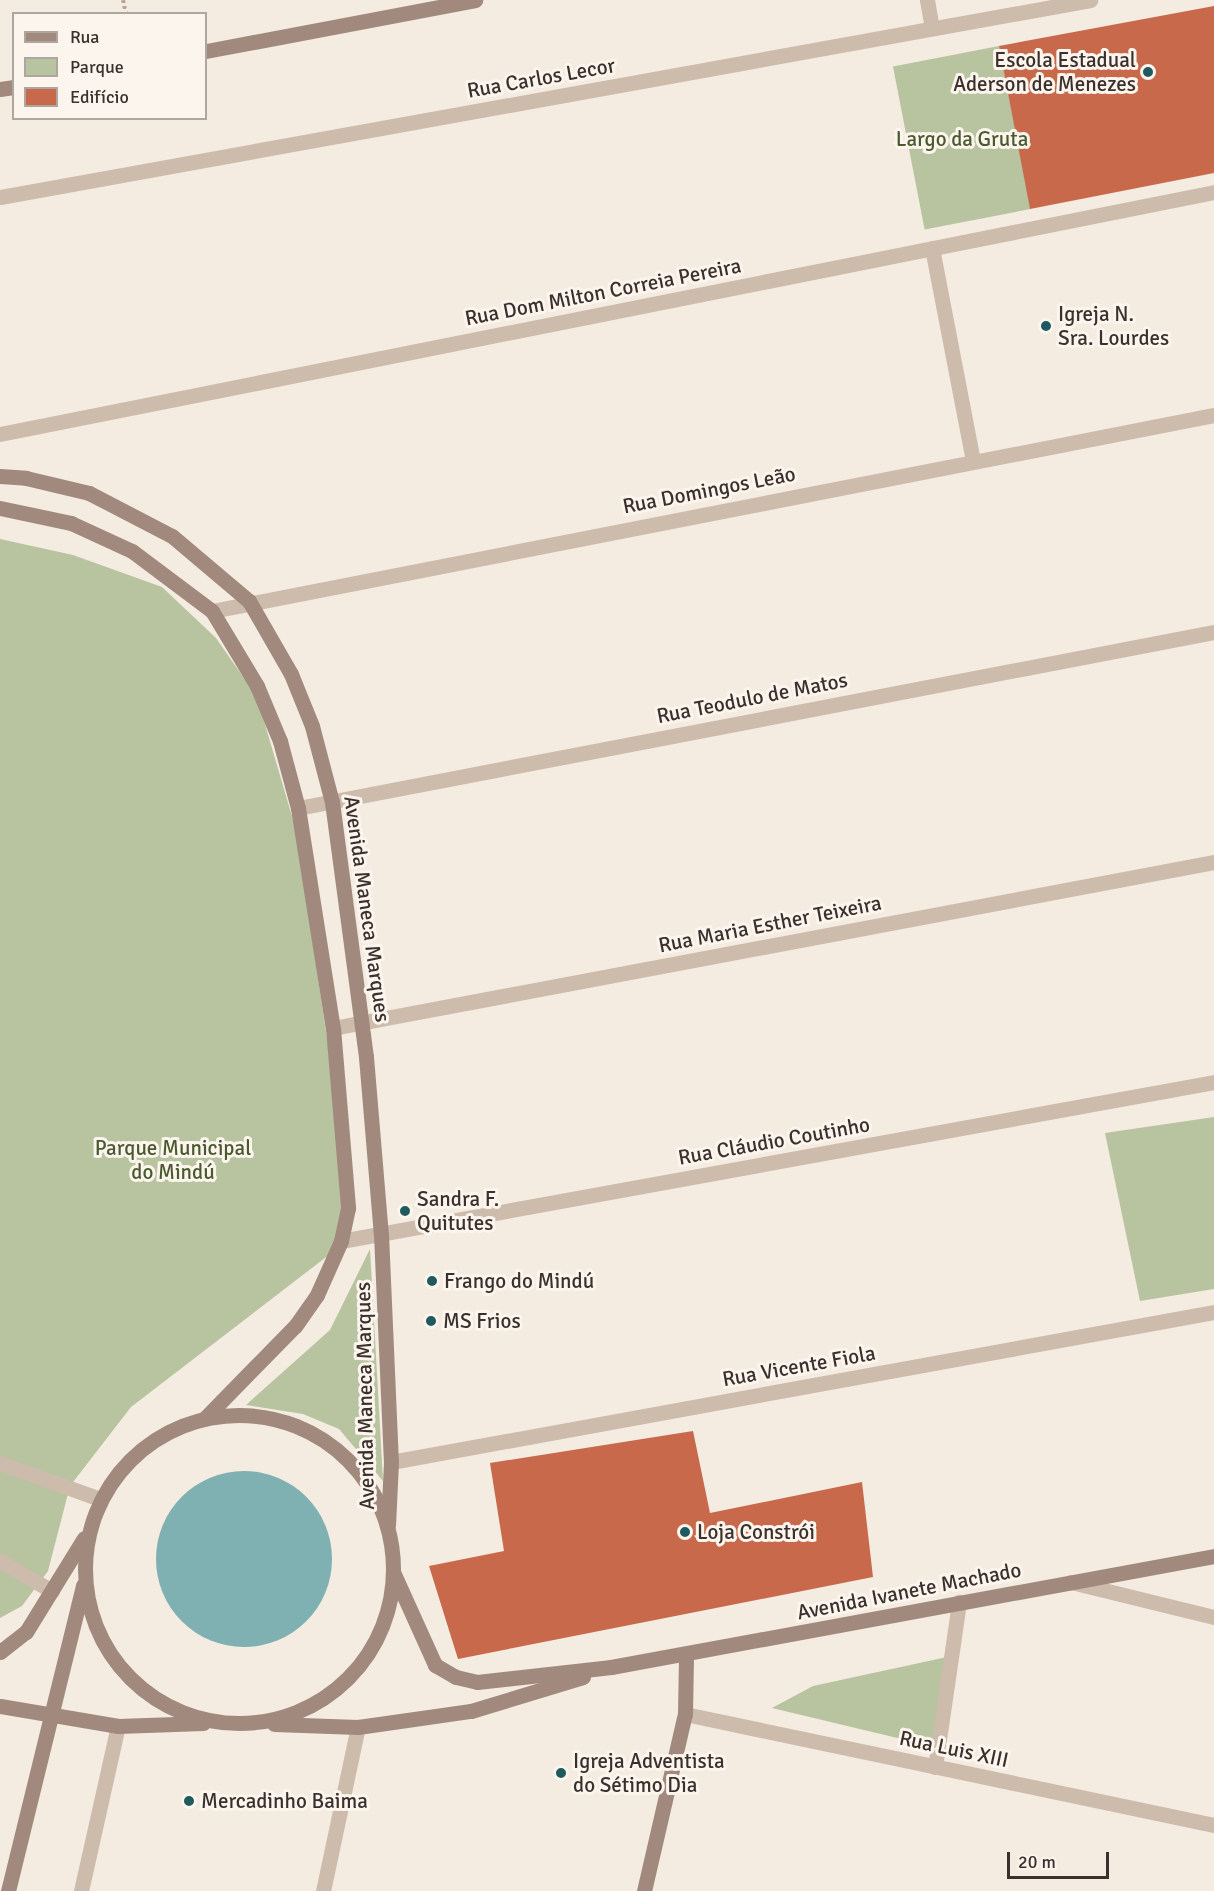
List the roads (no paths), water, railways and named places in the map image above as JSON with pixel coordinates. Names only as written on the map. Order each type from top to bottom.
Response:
[{"type":"main road","points":[[207,51],[475,0]]},
{"type":"main road","name":"Avenida Maneca Marques","points":[[0,476],[26,478],[89,493],[172,536],[249,601],[291,674],[312,726],[332,802],[362,1022],[381,1234],[392,1462],[388,1525]]},
{"type":"main road","name":"Avenida Maneca Marques","points":[[0,508],[71,523],[132,551],[212,611],[257,686],[280,741],[298,808],[333,1028],[348,1173],[348,1208],[341,1240],[317,1295],[295,1326],[206,1418]]},
{"type":"main road","points":[[0,1652],[26,1632],[89,1530],[100,1499],[119,1471],[144,1447],[173,1429],[206,1418],[244,1414],[282,1420],[318,1436],[349,1459],[373,1490],[388,1525],[394,1574],[389,1610],[375,1644],[354,1674],[326,1697],[293,1714],[257,1723],[118,1726],[49,1717],[0,1706]]},
{"type":"main road","points":[[8,1891],[49,1717],[84,1583],[89,1530]]},
{"type":"main road","name":"Avenida Ivanete Machado","points":[[394,1574],[425,1649],[435,1665],[456,1677],[477,1682],[611,1667],[1214,1556]]},
{"type":"main road","points":[[84,1583],[91,1617],[106,1649],[128,1676],[155,1699],[187,1714],[221,1722]]},
{"type":"main road","points":[[644,1891],[685,1714],[686,1654]]},
{"type":"main road","name":"Avenida Ivanete Machado","points":[[257,1723],[358,1727],[471,1711],[611,1667]]},
{"type":"street","points":[[927,0],[932,28]]},
{"type":"street","name":"Rua Carlos Lecor","points":[[0,197],[1090,0]]},
{"type":"street","name":"Rua Dom Milton Correia Pereira","points":[[0,434],[1214,192]]},
{"type":"street","points":[[932,248],[973,460]]},
{"type":"street","name":"Rua Domingos Leão","points":[[212,611],[249,601],[1214,415]]},
{"type":"street","name":"Rua Teodulo de Matos","points":[[298,808],[1214,632]]},
{"type":"street","name":"Rua Maria Esther Teixeira","points":[[333,1028],[1214,862]]},
{"type":"street","name":"Rua Cláudio Coutinho","points":[[341,1240],[1214,1082]]},
{"type":"street","name":"Rua Vicente Fiola","points":[[392,1462],[1214,1312]]},
{"type":"street","points":[[0,1463],[100,1499]]},
{"type":"street","points":[[0,1560],[52,1591]]},
{"type":"street","points":[[1070,1582],[1214,1617]]},
{"type":"street","points":[[935,1767],[959,1602]]},
{"type":"street","name":"Rua Luis XIII","points":[[685,1714],[1214,1825]]},
{"type":"street","points":[[81,1891],[118,1726]]},
{"type":"street","points":[[323,1891],[358,1727]]},
{"type":"water","points":[[244,1471],[278,1478],[293,1486],[306,1497],[317,1510],[325,1525],[332,1559],[325,1593],[317,1608],[306,1621],[293,1632],[278,1640],[244,1647],[210,1640],[195,1632],[182,1621],[171,1608],[163,1593],[156,1559],[163,1525],[171,1510],[182,1497],[195,1486],[210,1478]]},
{"type":"place","name":"Escola Estadual Aderson de Menezes","points":[[1148,72]]},
{"type":"place","name":"Igreja N. Sra. Lourdes","points":[[1046,326]]},
{"type":"place","name":"Sandra F. Quitutes","points":[[405,1211]]},
{"type":"place","name":"Frango do Mindú","points":[[432,1281]]},
{"type":"place","name":"MS Frios","points":[[431,1321]]},
{"type":"place","name":"Loja Constrói","points":[[685,1532]]},
{"type":"place","name":"Igreja Adventista do Sétimo Dia","points":[[561,1773]]},
{"type":"place","name":"Mercadinho Baima","points":[[189,1801]]},
{"type":"park label","name":"Largo da Gruta","points":[[962,139]]},
{"type":"park label","name":"Parque Municipal do Mindú","points":[[173,1160]]}]
